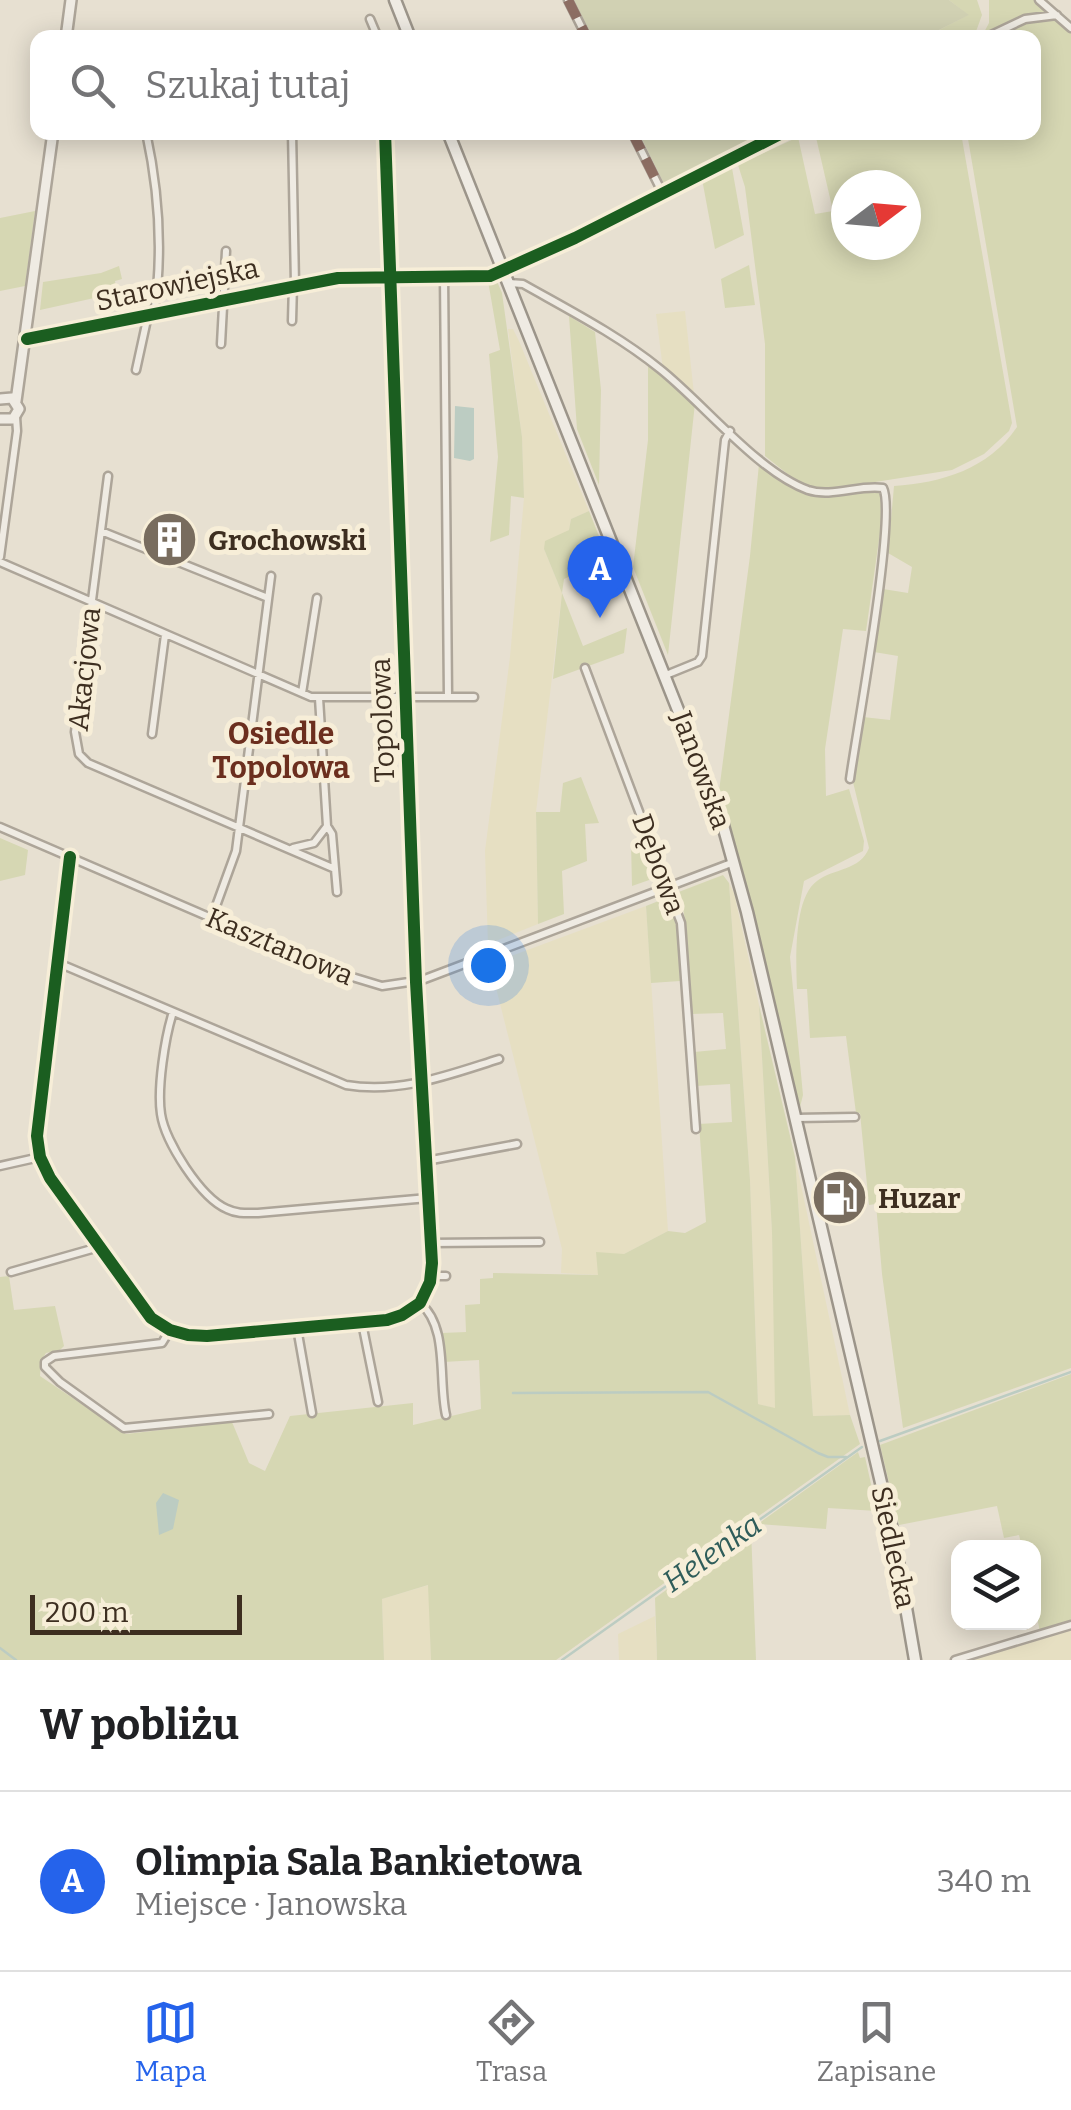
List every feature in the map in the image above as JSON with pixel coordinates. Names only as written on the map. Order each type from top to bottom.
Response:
[{"type":"main road","points":[[394,0],[407,30]]},
{"type":"main road","name":"Janowska","points":[[451,140],[714,797],[734,862],[870,1435]]},
{"type":"main road","name":"Siedlecka","points":[[870,1435],[916,1660]]},
{"type":"street","points":[[67,30],[71,0]]},
{"type":"street","points":[[568,0],[582,30]]},
{"type":"street","points":[[1039,0],[1071,28]]},
{"type":"street","points":[[1002,30],[1025,19],[1057,15]]},
{"type":"street","points":[[370,19],[375,30]]},
{"type":"street","points":[[52,140],[16,401],[19,409],[7,419],[14,445],[0,559],[91,603],[319,698],[474,696]]},
{"type":"street","points":[[136,370],[159,267],[156,193],[147,140]]},
{"type":"street","points":[[292,140],[292,321]]},
{"type":"street","name":"Topolowa","points":[[384,140],[416,982],[431,1243],[431,1276],[420,1303]]},
{"type":"street","points":[[636,140],[662,194]]},
{"type":"street","points":[[503,271],[768,140]]},
{"type":"street","points":[[221,344],[226,251]]},
{"type":"street","name":"Starowiejska","points":[[27,339],[294,284],[338,278],[490,276],[503,271]]},
{"type":"street","points":[[444,276],[448,696]]},
{"type":"street","points":[[508,283],[523,284],[618,339],[658,368],[763,461],[807,490],[828,492],[881,486],[888,503],[850,779]]},
{"type":"street","points":[[16,401],[2,398],[23,362]]},
{"type":"street","points":[[666,675],[698,662],[702,656],[725,440],[730,431]]},
{"type":"street","name":"Akacjowa","points":[[108,476],[75,732],[79,754],[88,763],[335,869]]},
{"type":"street","points":[[101,531],[268,598]]},
{"type":"street","points":[[212,918],[230,875],[239,828],[271,576]]},
{"type":"street","points":[[302,693],[316,598]]},
{"type":"street","points":[[152,734],[166,634]]},
{"type":"street","name":"Dębowa","points":[[585,668],[681,923],[696,1129]]},
{"type":"street","points":[[319,698],[327,826],[332,834],[337,892]]},
{"type":"street","name":"Kasztanowa","points":[[0,826],[361,982],[390,986],[416,982],[734,862]]},
{"type":"street","points":[[286,848],[314,843],[327,826]]},
{"type":"street","points":[[70,857],[38,1110],[40,1157],[50,1178],[151,1318],[170,1330],[208,1336],[362,1322],[402,1315],[420,1303],[435,1320],[438,1332],[446,1415]]},
{"type":"street","points":[[56,962],[346,1085],[390,1088],[422,1083],[499,1058]]},
{"type":"street","points":[[173,1012],[161,1114],[172,1144],[212,1200],[238,1213],[258,1213],[428,1198]]},
{"type":"street","points":[[795,1118],[855,1117]]},
{"type":"street","points":[[426,1162],[517,1144]]},
{"type":"street","points":[[0,1166],[40,1157]]},
{"type":"street","points":[[431,1243],[540,1242]]},
{"type":"street","points":[[11,1272],[98,1248]]},
{"type":"street","points":[[431,1276],[446,1276]]},
{"type":"street","points":[[362,1322],[378,1402]]},
{"type":"street","points":[[298,1328],[312,1413]]},
{"type":"street","points":[[170,1330],[162,1344],[54,1356],[45,1362],[45,1367],[124,1428],[269,1414]]},
{"type":"street","points":[[955,1660],[1071,1625]]},
{"type":"shaded area","points":[[685,311],[694,394],[663,369],[656,314]]},
{"type":"shaded area","points":[[508,329],[513,329],[519,341],[589,511],[571,519],[569,530],[544,549],[562,593],[536,812],[538,924],[488,944],[485,851],[510,657],[524,498],[522,437]]},
{"type":"shaded area","points":[[455,406],[474,408],[474,459],[470,461],[454,458]]},
{"type":"shaded area","points":[[729,883],[759,1005],[772,1232],[776,1409],[758,1404],[750,1180]]},
{"type":"shaded area","points":[[646,906],[668,1231],[624,1254],[599,1275],[561,1273],[562,1249],[490,964]]},
{"type":"shaded area","points":[[795,1157],[850,1415],[813,1416]]},
{"type":"shaded area","points":[[163,1493],[179,1500],[173,1529],[159,1535],[156,1503]]},
{"type":"shaded area","points":[[429,1585],[431,1660],[384,1660],[382,1599]]},
{"type":"shaded area","points":[[655,1616],[657,1660],[619,1660],[618,1634]]},
{"type":"shaded area","points":[[1071,1630],[1071,1660],[970,1660]]},
{"type":"green space","points":[[574,0],[949,0],[969,15],[939,30],[589,30]]},
{"type":"green space","points":[[949,0],[977,0],[982,15],[977,30],[939,30],[968,15]]},
{"type":"green space","points":[[989,0],[1037,0],[1052,13],[1026,18],[999,30],[985,30]]},
{"type":"green space","points":[[1048,16],[1071,30],[1071,1368],[903,1428],[876,1204],[869,1205],[860,1113],[856,1113],[846,1036],[810,1038],[807,989],[797,989],[798,932],[809,889],[824,877],[859,861],[869,848],[853,782],[863,717],[890,720],[898,656],[874,652],[883,589],[908,593],[912,567],[888,553],[894,486],[963,471],[993,454],[1017,427],[968,140],[1041,140],[1041,30],[1005,30]]},
{"type":"green space","points":[[642,140],[760,140],[665,186]]},
{"type":"green space","points":[[799,140],[815,214],[831,211],[831,260],[921,260],[921,170],[831,170],[831,202],[817,140],[962,140],[1012,423],[1009,431],[984,454],[952,470],[822,490],[800,484],[765,456],[765,344],[745,187],[738,165]]},
{"type":"green space","points":[[728,166],[732,168],[744,235],[715,249],[702,179]]},
{"type":"green space","points":[[35,211],[25,286],[0,291],[0,218]]},
{"type":"green space","points":[[749,265],[755,305],[725,308],[721,279]]},
{"type":"green space","points":[[119,266],[122,279],[115,281],[117,293],[40,310],[43,282],[101,273]]},
{"type":"green space","points":[[496,279],[502,293],[522,437],[524,498],[511,496],[509,535],[490,542],[498,457],[489,354],[500,350],[488,281]]},
{"type":"green space","points":[[569,316],[595,332],[601,390],[599,485],[577,429]]},
{"type":"green space","points":[[648,366],[695,403],[668,655],[633,567],[648,440]]},
{"type":"green space","points":[[759,464],[811,493],[831,496],[879,491],[884,505],[866,631],[843,629],[825,749],[826,796],[849,789],[864,841],[863,851],[804,881],[790,957],[803,1095],[799,1111],[740,862],[719,791]]},
{"type":"green space","points":[[589,511],[608,559],[564,579],[562,593],[544,549],[545,541],[569,530],[571,519]]},
{"type":"green space","points":[[562,593],[583,646],[627,628],[624,653],[553,679]]},
{"type":"green space","points":[[581,777],[599,823],[585,824],[587,861],[562,871],[564,914],[538,924],[536,812],[560,812],[563,783]]},
{"type":"green space","points":[[646,837],[656,871],[652,879],[632,886],[631,843]]},
{"type":"green space","points":[[0,838],[28,850],[25,875],[0,881]]},
{"type":"green space","points":[[723,875],[729,883],[750,1180],[758,1404],[775,1408],[772,1232],[759,1005],[795,1157],[813,1416],[850,1415],[860,1444],[556,1660],[431,1660],[428,1585],[382,1599],[384,1660],[0,1660],[0,1277],[9,1276],[14,1310],[55,1306],[64,1346],[46,1353],[40,1376],[126,1434],[232,1422],[249,1463],[265,1471],[290,1416],[413,1403],[413,1425],[481,1409],[479,1360],[443,1362],[442,1333],[466,1332],[465,1305],[480,1304],[480,1279],[493,1278],[493,1273],[598,1275],[596,1252],[624,1254],[668,1231],[685,1233],[706,1222],[699,1124],[732,1122],[730,1084],[696,1086],[694,1052],[726,1049],[723,1013],[691,1014],[684,913],[676,893]]},
{"type":"green space","points":[[666,898],[677,927],[680,981],[651,983],[646,906]]},
{"type":"green space","points":[[1071,1374],[1071,1622],[1040,1632],[1041,1540],[1020,1540],[1019,1535],[1004,1538],[997,1506],[899,1525],[880,1445]]},
{"type":"green space","points":[[858,1452],[860,1458],[865,1457],[877,1511],[828,1508],[826,1529],[758,1524]]},
{"type":"green space","points":[[751,1529],[756,1660],[657,1660],[655,1598]]},
{"type":"waterway","name":"Helenka","points":[[880,1441],[1071,1372]]},
{"type":"waterway","points":[[513,1393],[708,1392],[818,1453],[846,1457]]},
{"type":"waterway","name":"Helenka","points":[[562,1660],[862,1447]]},
{"type":"waterway","name":"Helenka","points":[[0,1648],[16,1660]]},
{"type":"marked path","points":[[568,0],[583,30]]},
{"type":"marked path","points":[[636,140],[663,194]]},
{"type":"cycle path","points":[[70,857],[37,1136],[40,1157],[50,1178],[151,1318],[170,1330],[207,1336],[387,1320],[420,1303],[430,1282],[432,1263],[416,982],[385,140]]},
{"type":"cycle path","points":[[27,339],[338,278],[490,276],[575,238],[768,140]]},
{"type":"place","name":"Grochowski","points":[[169,540]]},
{"type":"place","name":"Olimpia Sala Bankietowa","points":[[600,618]]},
{"type":"place","name":"Huzar","points":[[839,1198]]},
{"type":"district","name":"Osiedle Topolowa","points":[[281,751]]}]
